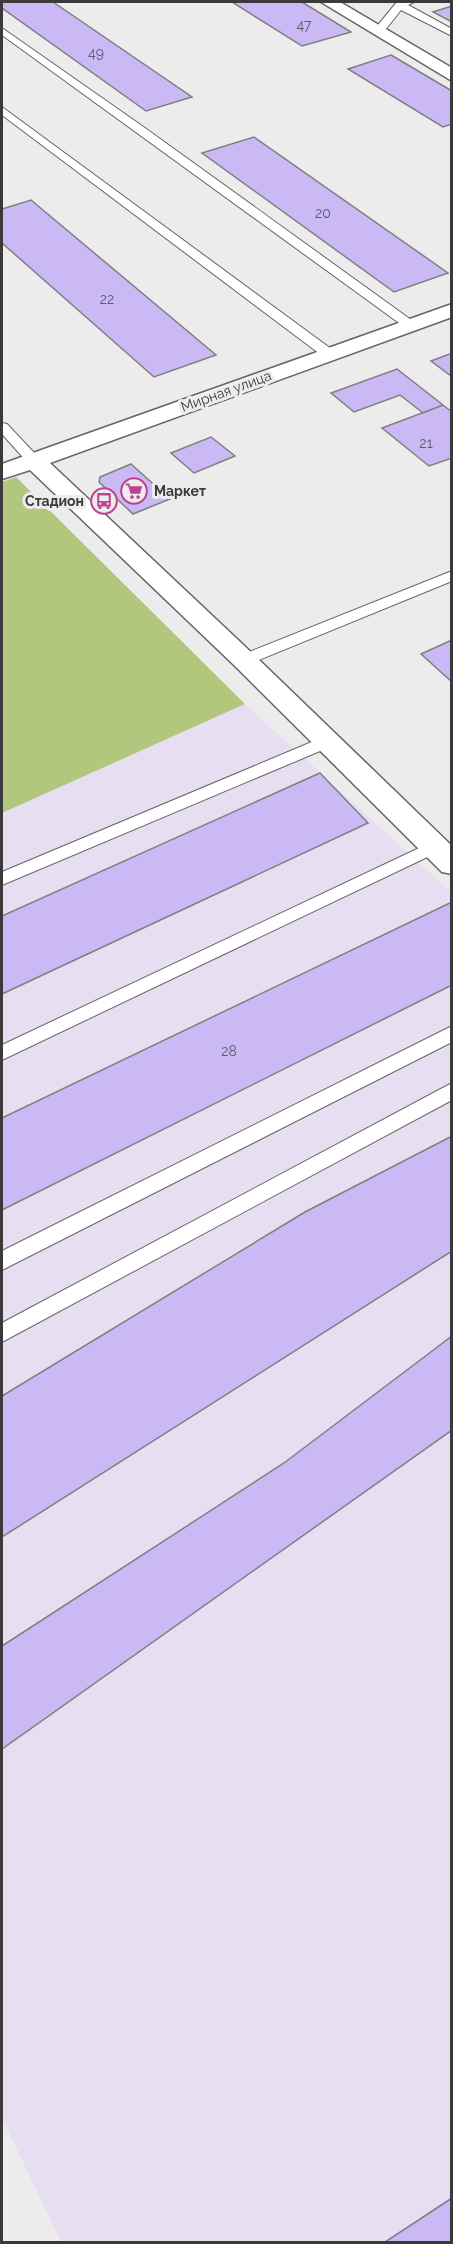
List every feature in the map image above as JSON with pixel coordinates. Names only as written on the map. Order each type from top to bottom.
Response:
[{"type":"street","points":[[329,2],[452,76]]},
{"type":"street","name":"Мирная улица","points":[[2,472],[452,310]]},
{"type":"street","points":[[34,461],[244,660],[443,856]]},
{"type":"lane","points":[[378,32],[405,3],[452,33]]},
{"type":"lane","points":[[2,31],[410,325]]},
{"type":"lane","points":[[2,110],[329,354]]},
{"type":"lane","points":[[2,428],[34,461]]},
{"type":"lane","points":[[244,660],[452,575]]},
{"type":"lane","points":[[2,879],[326,742]]},
{"type":"lane","points":[[2,1053],[443,856]]},
{"type":"lane","points":[[2,1261],[452,1033]]},
{"type":"lane","points":[[2,1333],[452,1091]]},
{"type":"shaded area","points":[[245,704],[451,892],[451,2242],[61,2242],[2,2118],[2,813]]},
{"type":"green space","points":[[16,477],[245,704],[2,813],[2,482]]},
{"type":"building","points":[[2,2],[53,2],[192,97],[146,111],[2,8]]},
{"type":"building","points":[[232,2],[302,2],[351,32],[302,46]]},
{"type":"building","points":[[452,6],[452,22],[433,12]]},
{"type":"building","points":[[391,55],[452,91],[452,124],[443,127],[348,69]]},
{"type":"building","points":[[254,137],[448,273],[394,292],[202,153]]},
{"type":"building","points":[[31,200],[216,355],[154,377],[2,243],[2,209]]},
{"type":"building","points":[[452,353],[452,376],[451,376],[431,361]]},
{"type":"building","points":[[397,369],[443,405],[423,413],[400,395],[354,412],[331,393]]},
{"type":"building","points":[[443,405],[452,412],[452,458],[429,466],[382,428]]},
{"type":"building","points":[[211,437],[235,456],[194,473],[171,453]]},
{"type":"building","name":"Маркет","points":[[131,464],[170,499],[133,514],[99,482],[100,477]]},
{"type":"building","points":[[452,640],[452,682],[421,654]]},
{"type":"building","points":[[320,773],[368,823],[2,994],[2,916]]},
{"type":"building","points":[[452,902],[452,985],[2,1210],[2,1118]]},
{"type":"building","points":[[452,1136],[452,1251],[2,1537],[2,1396],[305,1212]]},
{"type":"building","points":[[452,1336],[452,1430],[2,1749],[2,1646],[284,1463]]},
{"type":"building","points":[[452,2198],[452,2242],[385,2242]]},
{"type":"place","name":"Маркет","points":[[134,491]]},
{"type":"place","name":"Стадион","points":[[104,501]]}]
